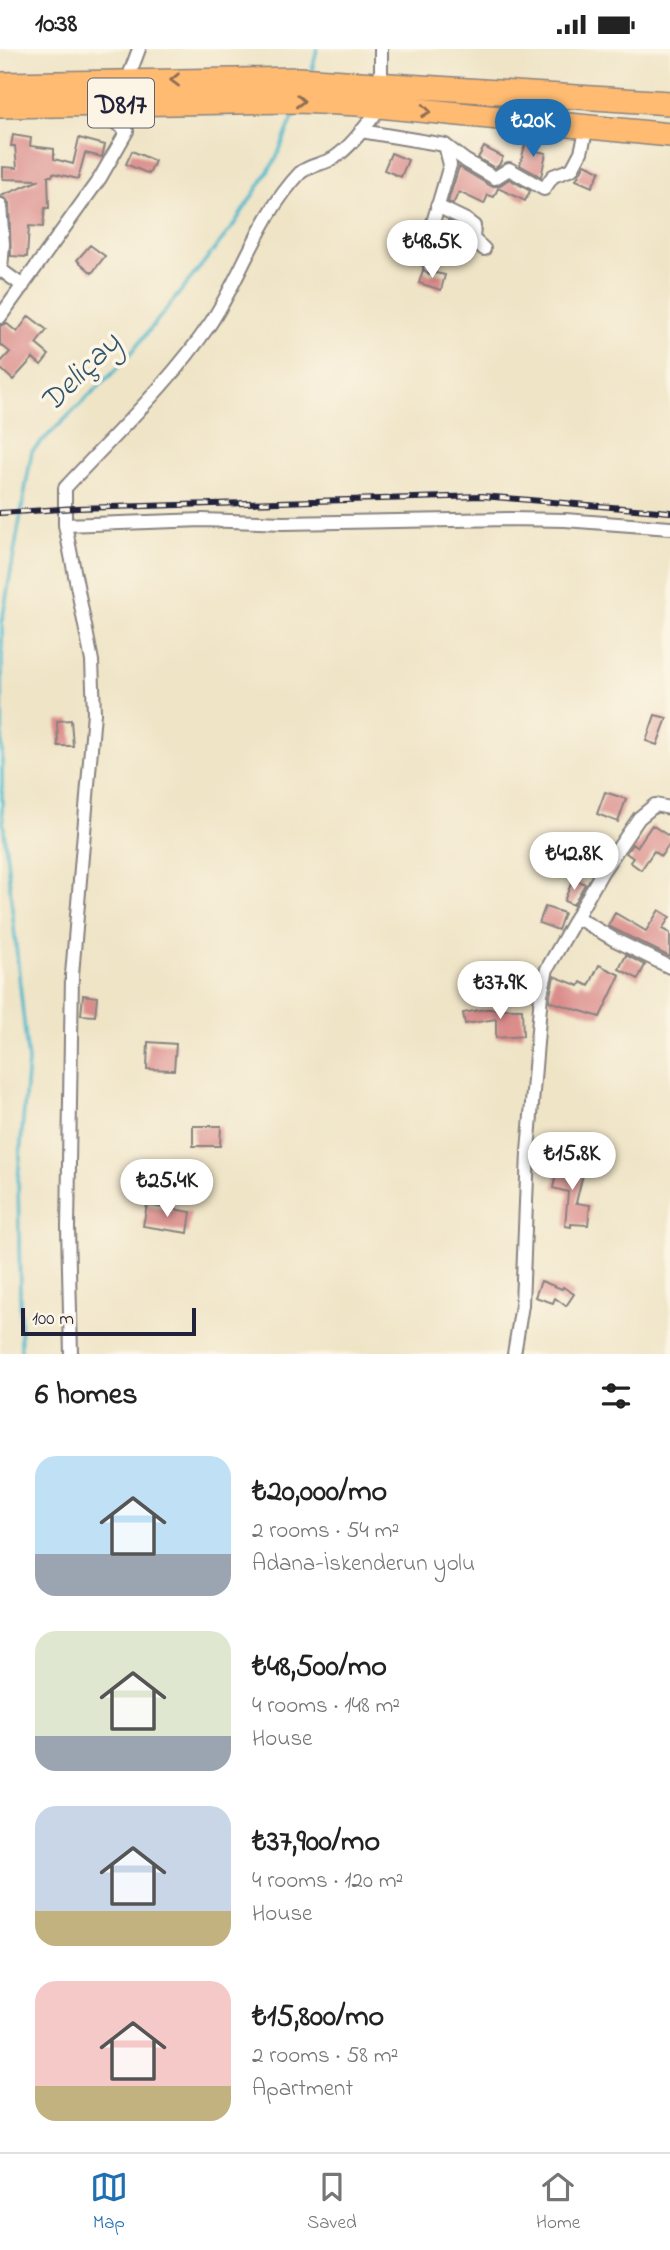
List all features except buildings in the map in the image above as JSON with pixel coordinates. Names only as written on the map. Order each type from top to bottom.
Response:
[{"type":"highway","name":"D817","points":[[0,84],[127,81],[242,89],[381,107],[670,135]]},
{"type":"highway","name":"D817","points":[[0,106],[91,104],[357,81],[669,101]]},
{"type":"street","points":[[127,81],[139,49]]},
{"type":"street","points":[[381,49],[381,82]]},
{"type":"street","points":[[0,317],[100,178],[127,131],[91,104]]},
{"type":"street","points":[[71,1354],[68,1227],[72,975],[94,713],[92,661],[65,526],[65,488],[156,390],[208,327],[226,300],[265,222],[302,171],[334,158],[381,107]]},
{"type":"street","points":[[361,131],[445,145],[495,178],[509,169],[544,189],[553,176],[572,169],[581,152],[587,128]]},
{"type":"street","points":[[430,266],[429,236],[450,165],[445,145]]},
{"type":"street","points":[[0,205],[3,244],[1,270],[23,286]]},
{"type":"street","points":[[437,206],[474,226],[473,239],[484,249]]},
{"type":"street","points":[[65,526],[139,521],[283,523],[510,519],[670,528]]},
{"type":"street","points":[[514,1354],[522,1305],[528,1152],[541,994],[547,969],[576,917],[639,818],[655,805],[670,808]]},
{"type":"street","points":[[576,917],[670,967]]},
{"type":"waterway","name":"Deliçay","points":[[312,71],[317,49]]},
{"type":"waterway","name":"Deliçay","points":[[21,1354],[18,1179],[28,1062],[2,811],[2,622],[32,451],[124,362],[233,226],[276,159],[296,110]]},
{"type":"railway","points":[[0,513],[77,508],[482,496],[670,512]]}]
